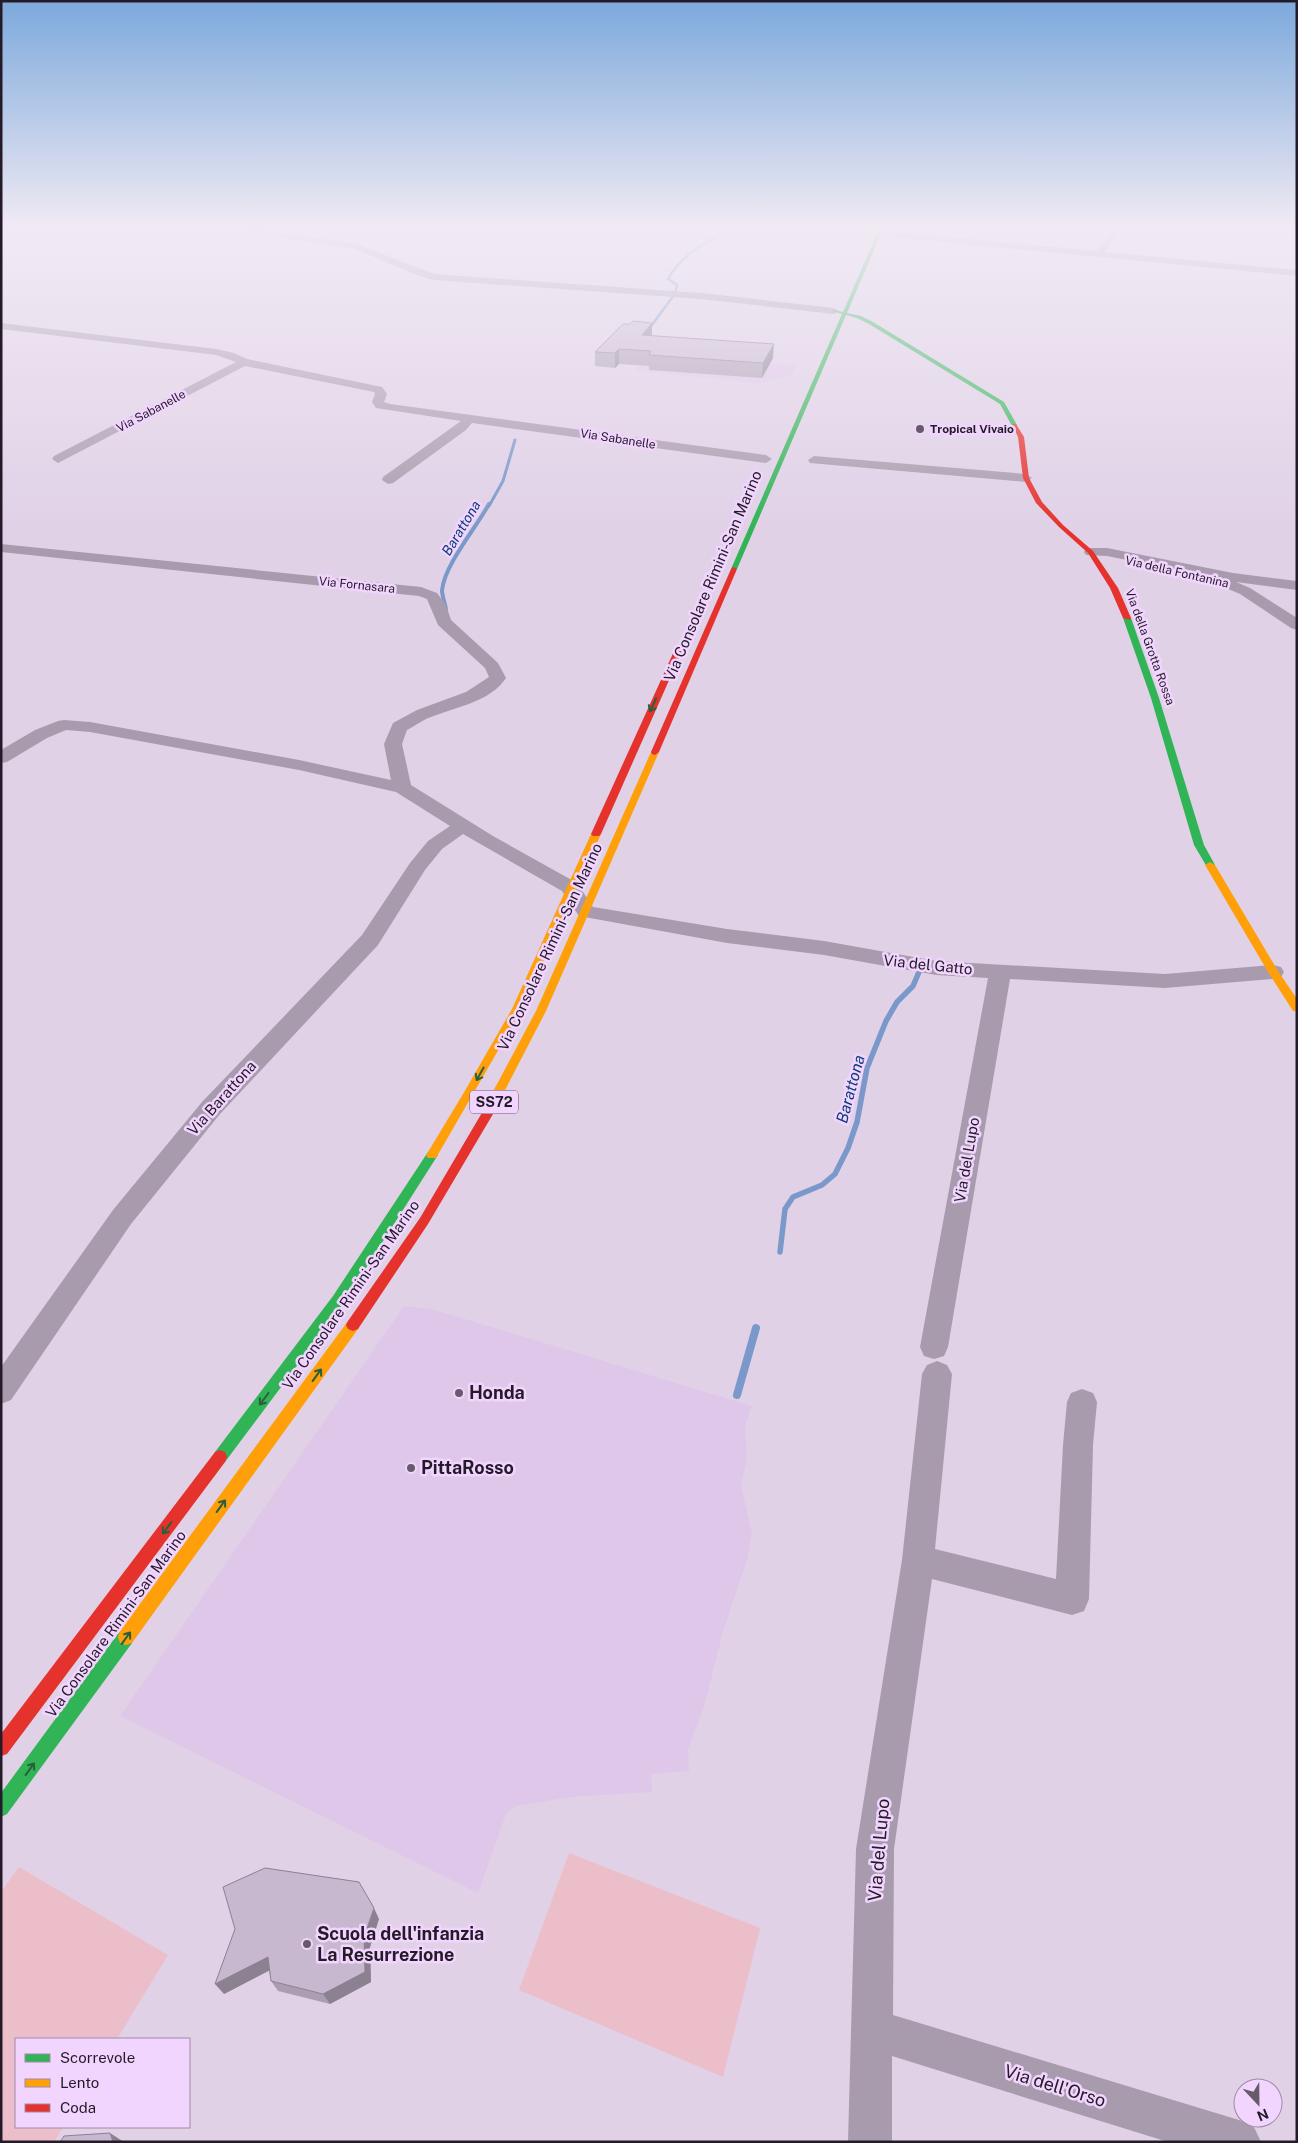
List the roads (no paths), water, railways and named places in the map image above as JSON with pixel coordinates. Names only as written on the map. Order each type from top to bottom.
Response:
[{"type":"main road","name":"Via Consolare Rimini-San Marino","points":[[814,354],[829,329]]},
{"type":"main road","name":"Via Consolare Rimini-San Marino","points":[[1,1808],[366,1308],[424,1222],[497,1097],[541,1012],[586,912],[837,329]]},
{"type":"main road","name":"Via della Grotta Rossa","points":[[836,333],[844,329]]},
{"type":"main road","name":"Via della Grotta Rossa","points":[[871,329],[888,334]]},
{"type":"main road","name":"Via della Grotta Rossa","points":[[879,329],[1002,403],[1021,437],[1026,478],[1039,503],[1061,526],[1092,552],[1114,588],[1126,614],[1155,698],[1199,846],[1273,972],[1297,1008]]},
{"type":"main road","name":"Via Consolare Rimini-San Marino","points":[[1,1748],[338,1300],[398,1210],[473,1088],[517,1009],[685,637]]},
{"type":"street","name":"Via Sabanelle","points":[[26,329],[230,355],[244,362],[378,389],[381,394],[378,402],[380,406],[390,408],[766,459]]},
{"type":"street","name":"Via Sabanelle","points":[[58,459],[244,362]]},
{"type":"street","points":[[388,480],[462,427],[470,418]]},
{"type":"street","points":[[814,460],[1026,478]]},
{"type":"street","name":"Via Fornasara","points":[[1,548],[245,572],[420,592],[432,596],[438,605],[444,622],[492,666],[498,678],[486,689],[452,705],[424,714],[398,727],[393,744],[402,788]]},
{"type":"street","name":"Via della Fontanina","points":[[1092,552],[1107,552],[1233,577],[1297,586]]},
{"type":"street","name":"Via della Fontanina","points":[[1107,552],[1120,560],[1232,585],[1297,625]]},
{"type":"street","points":[[1,758],[40,734],[64,725],[81,726],[299,765],[402,788],[570,888],[586,912]]},
{"type":"street","name":"Via Barattona","points":[[1,1391],[122,1217],[211,1108],[370,940],[417,867],[435,845],[464,826]]},
{"type":"street","name":"Via del Gatto","points":[[586,912],[727,936],[824,948],[936,968],[1165,981],[1273,972]]},
{"type":"street","name":"Via del Lupo","points":[[870,2142],[875,1849],[918,1560],[935,1360],[1000,972]]},
{"type":"street","points":[[918,1560],[1072,1599],[1078,1445],[1082,1402]]},
{"type":"street","name":"Via dell'Orso","points":[[871,2030],[1239,2142]]},
{"type":"waterway","name":"Barattona","points":[[489,506],[503,481],[515,440]]},
{"type":"waterway","name":"Barattona","points":[[446,609],[442,595],[444,580],[462,546],[489,504]]},
{"type":"waterway","name":"Barattona","points":[[780,1252],[785,1209],[793,1197],[822,1185],[835,1174],[848,1148],[857,1122],[867,1068],[886,1021],[897,1002],[913,986],[919,972]]},
{"type":"waterway","name":"Barattona","points":[[737,1395],[756,1328]]},
{"type":"place","name":"Tropical Vivaio","points":[[920,429]]},
{"type":"place","name":"Honda","points":[[459,1393]]},
{"type":"place","name":"PittaRosso","points":[[411,1468]]},
{"type":"place","name":"Scuola dell'infanzia La Resurrezione","points":[[307,1944]]}]
